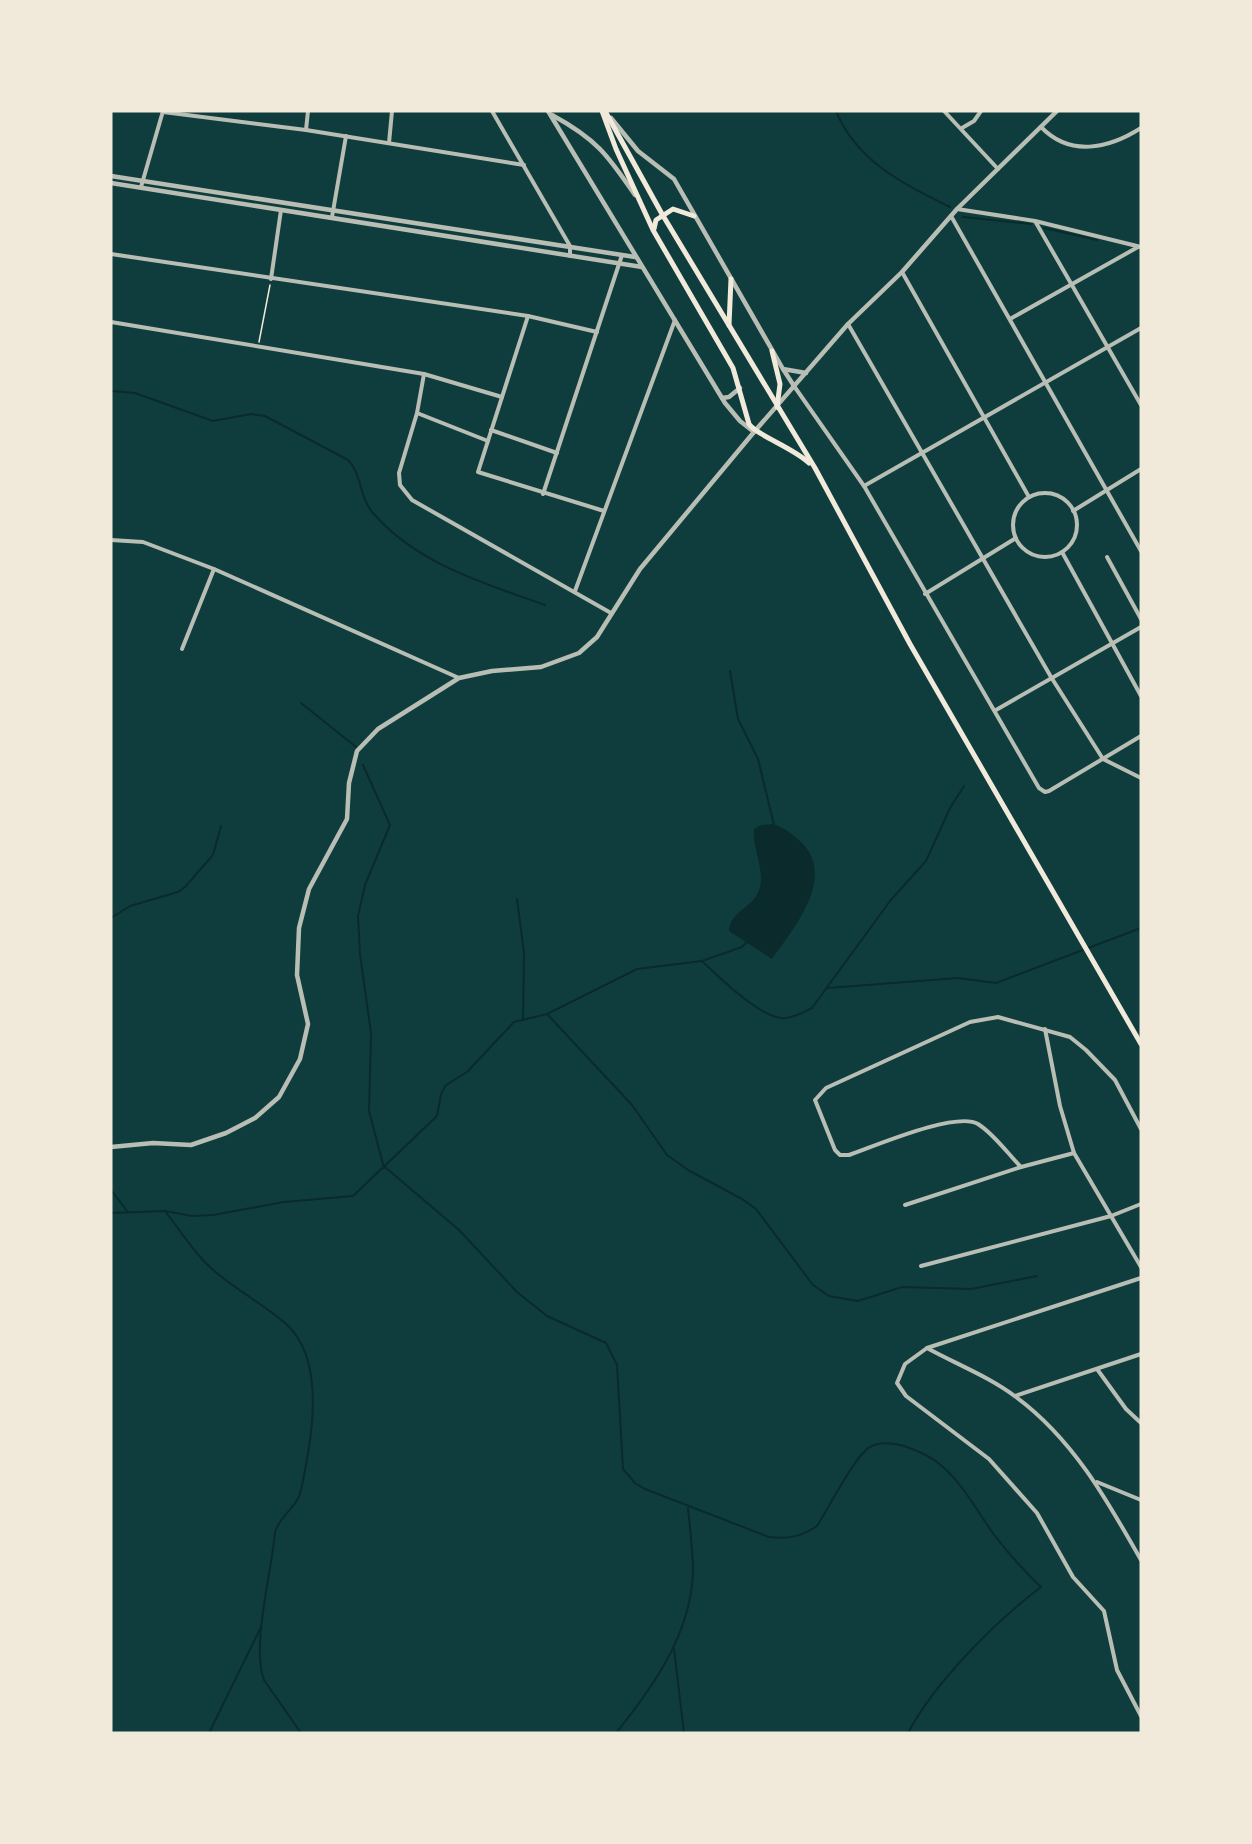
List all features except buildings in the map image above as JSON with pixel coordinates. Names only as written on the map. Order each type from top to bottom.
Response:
[{"type":"main road","points":[[604,111],[653,230],[734,368],[743,410],[754,432],[785,445],[815,468]]},
{"type":"main road","points":[[604,111],[662,214],[815,468],[916,654],[1141,1044]]},
{"type":"main road","points":[[653,230],[656,220],[673,209],[694,216]]},
{"type":"main road","points":[[729,327],[731,279]]},
{"type":"main road","points":[[772,351],[779,373],[777,407]]},
{"type":"street","points":[[141,188],[163,111],[306,130],[524,165]]},
{"type":"street","points":[[306,130],[308,111]]},
{"type":"street","points":[[389,143],[392,111]]},
{"type":"street","points":[[492,111],[570,246],[570,256]]},
{"type":"street","points":[[604,111],[638,151],[674,179],[783,369],[864,486],[996,710],[1039,788],[1045,792],[1141,736]]},
{"type":"street","points":[[944,111],[998,169]]},
{"type":"street","points":[[962,128],[974,121],[981,111]]},
{"type":"street","points":[[111,1147],[153,1143],[191,1145],[226,1133],[255,1118],[279,1097],[300,1059],[308,1024],[297,975],[299,928],[309,889],[346,819],[349,783],[357,751],[378,729],[459,678],[492,671],[541,667],[579,653],[597,637],[640,569],[794,386],[849,324],[902,272],[957,209],[1057,111]]},
{"type":"street","points":[[549,112],[578,129],[608,154],[643,207]]},
{"type":"street","points":[[549,112],[722,398],[732,413],[754,432]]},
{"type":"street","points":[[1041,127],[1050,136],[1070,146],[1089,147],[1128,136],[1141,128]]},
{"type":"street","points":[[332,217],[346,136]]},
{"type":"street","points":[[111,176],[333,208],[635,257]]},
{"type":"street","points":[[111,183],[642,267]]},
{"type":"street","points":[[957,209],[1035,221],[1140,247]]},
{"type":"street","points":[[271,279],[281,210]]},
{"type":"street","points":[[951,216],[1141,551]]},
{"type":"street","points":[[1035,221],[1141,405]]},
{"type":"street","points":[[1010,319],[1140,247]]},
{"type":"street","points":[[111,254],[528,316],[597,332]]},
{"type":"street","points":[[543,494],[622,255]]},
{"type":"street","points":[[902,272],[1029,497]]},
{"type":"street","points":[[528,316],[478,472],[604,511]]},
{"type":"street","points":[[575,591],[675,320]]},
{"type":"street","points":[[111,322],[424,374],[502,397]]},
{"type":"street","points":[[849,324],[1051,677],[1104,759],[1141,778]]},
{"type":"street","points":[[864,486],[1141,328]]},
{"type":"street","points":[[783,369],[800,374],[806,373]]},
{"type":"street","points":[[424,374],[417,413],[399,473],[400,485],[412,500],[611,613]]},
{"type":"street","points":[[722,398],[729,397],[740,388]]},
{"type":"street","points":[[417,413],[488,441]]},
{"type":"street","points":[[491,430],[557,453]]},
{"type":"street","points":[[1073,511],[1106,489],[1141,470]]},
{"type":"street","points":[[1046,493],[1057,495],[1066,501],[1073,511],[1076,517],[1076,536],[1062,552],[1052,557],[1036,556],[1024,548],[1016,538],[1014,518],[1018,508],[1029,497],[1046,493]]},
{"type":"street","points":[[926,594],[1016,538]]},
{"type":"street","points":[[111,540],[144,542],[214,569],[459,678]]},
{"type":"street","points":[[1062,552],[1141,696]]},
{"type":"street","points":[[1107,557],[1141,619]]},
{"type":"street","points":[[182,649],[214,569]]},
{"type":"street","points":[[996,710],[1111,642],[1141,627]]},
{"type":"street","points":[[1021,1167],[987,1131],[968,1119],[949,1121],[849,1155],[840,1155],[835,1150],[815,1105],[817,1095],[826,1088],[970,1023],[998,1017],[1070,1037],[1101,1064],[1115,1080],[1141,1129]]},
{"type":"street","points":[[1045,1029],[1060,1106],[1074,1154],[1141,1267]]},
{"type":"street","points":[[905,1205],[1021,1167],[1074,1154]]},
{"type":"street","points":[[921,1266],[1111,1216],[1141,1204]]},
{"type":"street","points":[[1141,1278],[927,1348],[905,1364],[898,1376],[900,1389],[989,1459],[1028,1502],[1073,1577],[1104,1611],[1117,1670],[1141,1716]]},
{"type":"street","points":[[927,1348],[1015,1396],[1067,1446],[1096,1482],[1141,1560]]},
{"type":"street","points":[[1015,1396],[1141,1354]]},
{"type":"street","points":[[1097,1369],[1126,1410],[1141,1422]]},
{"type":"street","points":[[1096,1482],[1141,1500]]},
{"type":"path","points":[[258,346],[271,279]]},
{"type":"water","points":[[773,824],[788,831],[800,841],[811,855],[815,870],[814,886],[801,917],[772,959],[729,931],[733,919],[756,896],[761,883],[754,829],[761,825]]},
{"type":"waterway","points":[[836,111],[845,129],[869,158],[899,180],[950,207]]},
{"type":"waterway","points":[[963,217],[1031,224]]},
{"type":"waterway","points":[[1044,228],[1097,240]]},
{"type":"waterway","points":[[111,391],[135,393],[213,421],[251,414],[265,416],[348,460],[356,472],[368,507],[391,531],[410,546],[475,580],[545,605]]},
{"type":"waterway","points":[[730,671],[738,719],[758,759],[774,825]]},
{"type":"waterway","points":[[301,703],[356,747]]},
{"type":"waterway","points":[[363,765],[390,825],[365,885],[358,916],[360,954],[371,1033],[369,1111],[384,1168]]},
{"type":"waterway","points":[[702,961],[742,997],[766,1013],[786,1018],[812,1008],[890,901],[926,861],[950,808],[964,786]]},
{"type":"waterway","points":[[111,918],[130,906],[178,892],[185,887],[213,855],[221,826]]},
{"type":"waterway","points":[[517,899],[524,953],[523,1020]]},
{"type":"waterway","points":[[828,988],[958,978],[996,983],[1141,928]]},
{"type":"waterway","points":[[111,1213],[165,1211],[192,1216],[213,1215],[284,1202],[353,1196],[437,1116],[441,1094],[446,1085],[467,1072],[514,1022],[547,1014],[637,969],[702,961],[742,947],[747,942]]},
{"type":"waterway","points":[[547,1014],[632,1105],[667,1155],[688,1170],[756,1209],[813,1285],[829,1296],[858,1301],[902,1287],[971,1289],[1037,1276]]},
{"type":"waterway","points":[[385,1167],[459,1230],[517,1292],[547,1316],[606,1343],[617,1365],[623,1469],[635,1483],[645,1489],[769,1537],[782,1538],[800,1535],[817,1526],[857,1460],[870,1447],[878,1444],[908,1447],[935,1461],[950,1474],[964,1490],[1000,1543],[1041,1587],[1005,1617],[967,1654],[933,1694],[908,1733]]},
{"type":"waterway","points":[[111,1190],[127,1211]]},
{"type":"waterway","points":[[165,1211],[211,1268],[285,1323],[298,1339],[307,1358],[312,1379],[313,1402],[309,1449],[299,1496],[275,1532],[260,1648],[264,1680],[301,1733]]},
{"type":"waterway","points":[[616,1733],[668,1658],[685,1617],[691,1595],[693,1572],[688,1508]]},
{"type":"waterway","points":[[209,1733],[261,1627]]},
{"type":"waterway","points":[[674,1649],[684,1733]]}]
